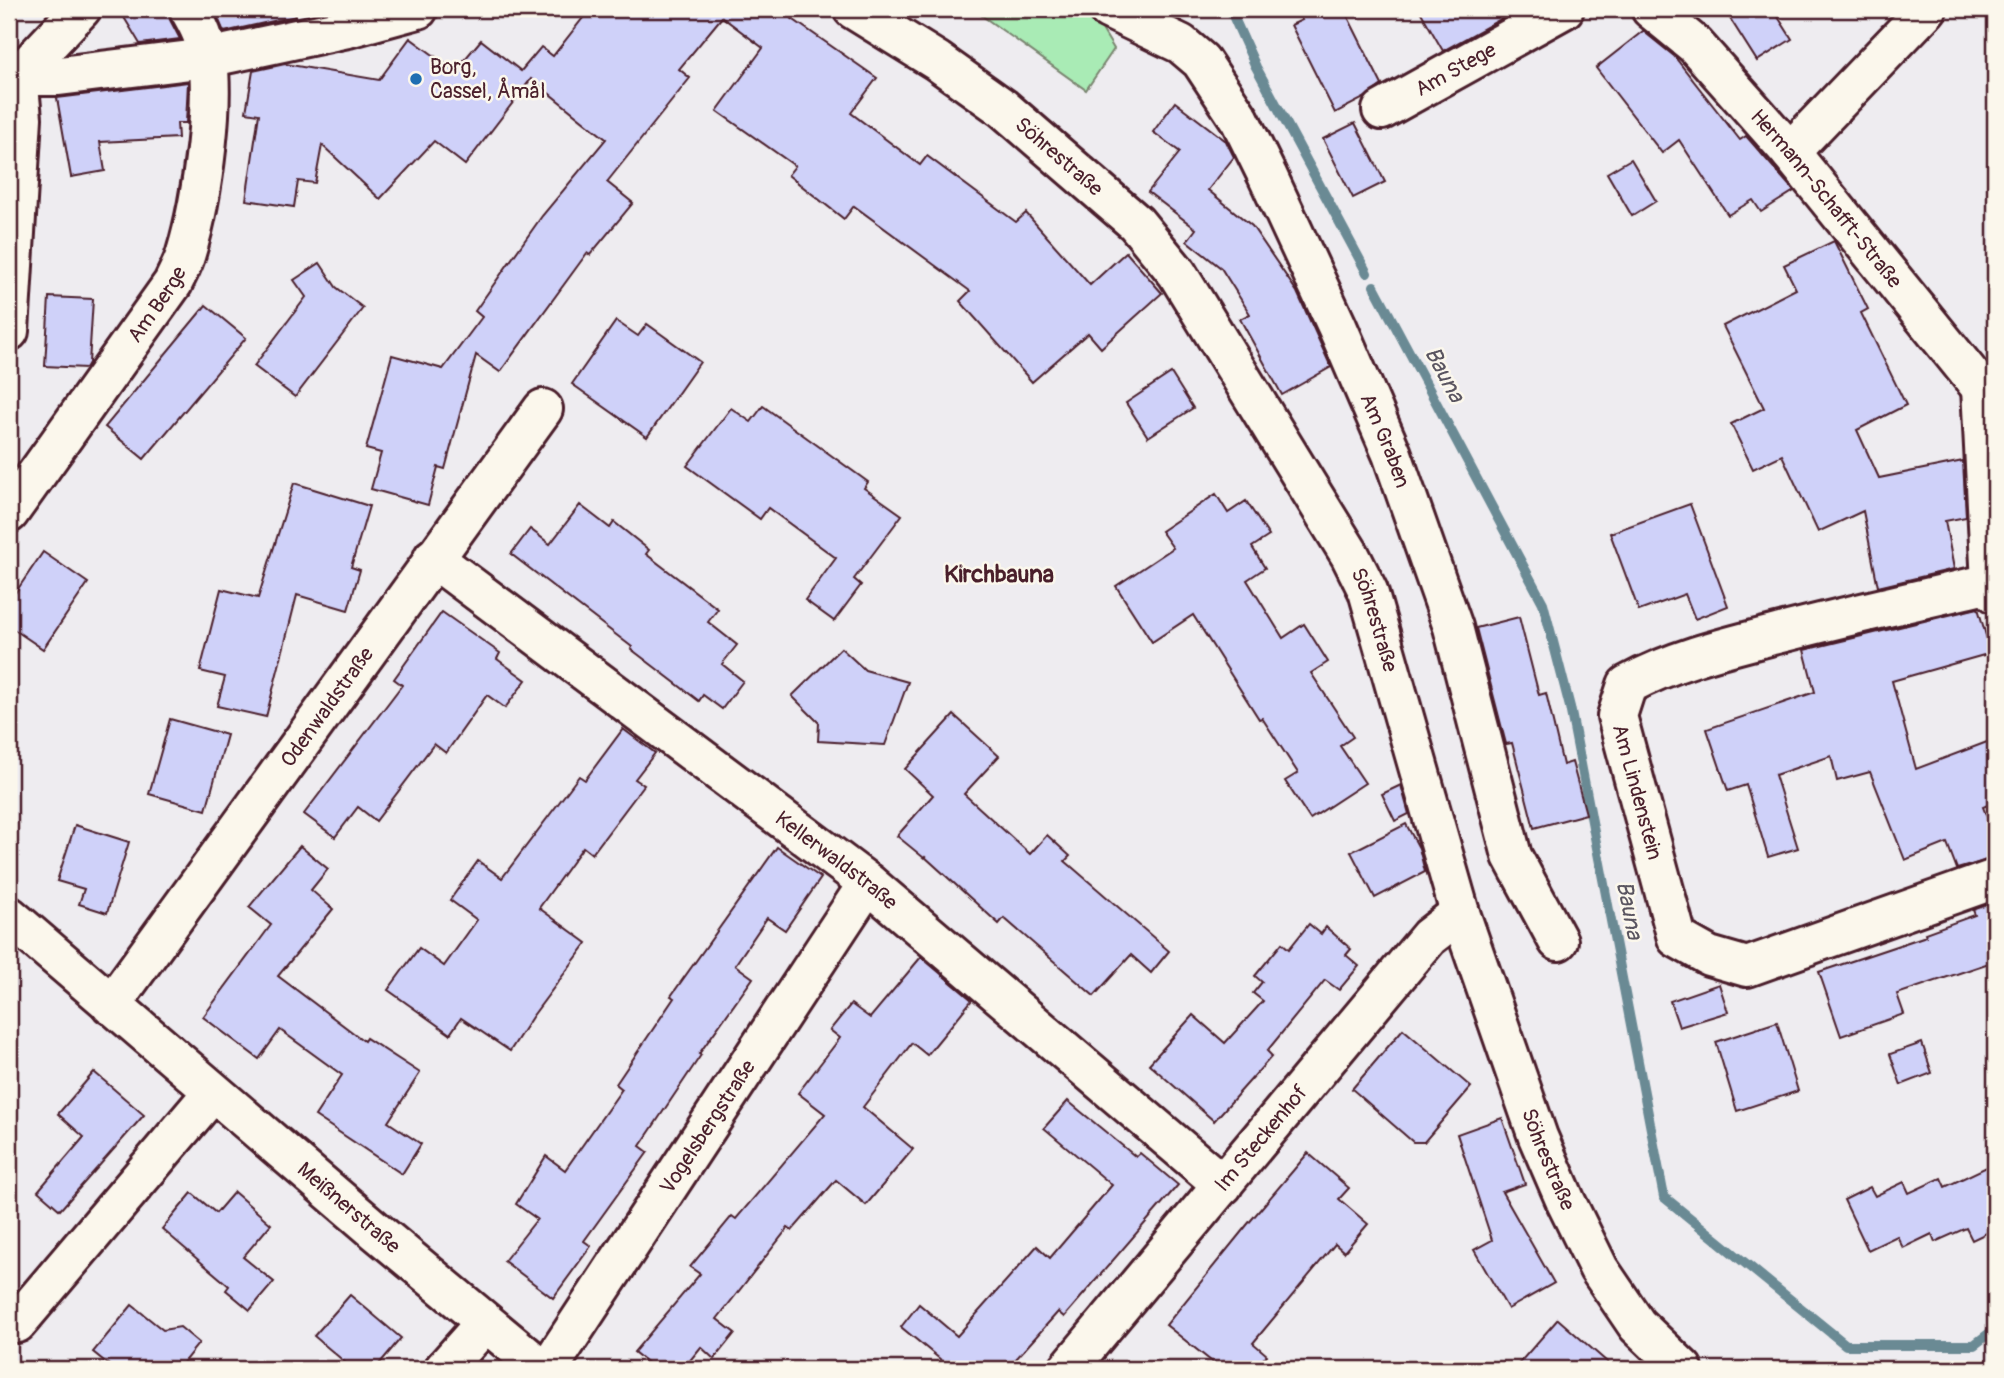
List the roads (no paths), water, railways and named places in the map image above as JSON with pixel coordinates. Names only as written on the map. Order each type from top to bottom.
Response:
[{"type":"street","points":[[13,81],[80,9]]},
{"type":"street","name":"Am Berge","points":[[9,513],[173,283],[185,256],[193,225],[209,128],[204,39],[189,9]]},
{"type":"street","points":[[13,81],[207,58],[348,28],[418,9]]},
{"type":"street","name":"Söhrestraße","points":[[853,9],[937,61],[1003,108],[1136,223],[1177,273],[1350,555],[1368,592],[1460,913],[1538,1136],[1566,1202],[1600,1269],[1637,1325],[1683,1369]]},
{"type":"street","name":"Am Graben","points":[[1108,9],[1181,44],[1201,61],[1240,120],[1267,175],[1337,326],[1392,454],[1452,627],[1512,856],[1558,942]]},
{"type":"street","name":"Am Stege","points":[[1382,110],[1564,9]]},
{"type":"street","name":"Hermann-Schafft-Straße","points":[[1651,9],[1695,45],[1790,152],[1988,392]]},
{"type":"street","points":[[1790,152],[1927,9]]},
{"type":"street","points":[[9,331],[22,118],[13,81]]},
{"type":"street","points":[[1988,392],[1993,588]]},
{"type":"street","name":"Odenwaldstraße","points":[[111,1005],[543,409]]},
{"type":"street","name":"Kellerwaldstraße","points":[[433,558],[869,883],[1223,1185]]},
{"type":"street","name":"Am Lindenstein","points":[[1993,588],[1808,626],[1701,653],[1656,669],[1627,685],[1617,716],[1677,938],[1709,956],[1747,967],[1995,878]]},
{"type":"street","name":"Vogelsbergstraße","points":[[548,1369],[869,883]]},
{"type":"street","name":"Im Steckenhof","points":[[1068,1369],[1429,937],[1460,913]]},
{"type":"street","name":"Meißnerstraße","points":[[9,916],[542,1369]]},
{"type":"street","points":[[17,1323],[213,1092]]},
{"type":"street","points":[[444,1369],[485,1323]]},
{"type":"waterway","name":"Bauna","points":[[1230,9],[1256,67],[1367,273]]},
{"type":"waterway","name":"Bauna","points":[[1374,286],[1543,603],[1570,707],[1664,1197],[1846,1345],[1974,1345],[1995,1329]]},
{"type":"place","name":"Borg, Cassel, Åmål","points":[[416,79]]},
{"type":"district","name":"Kirchbauna","points":[[999,574]]}]
